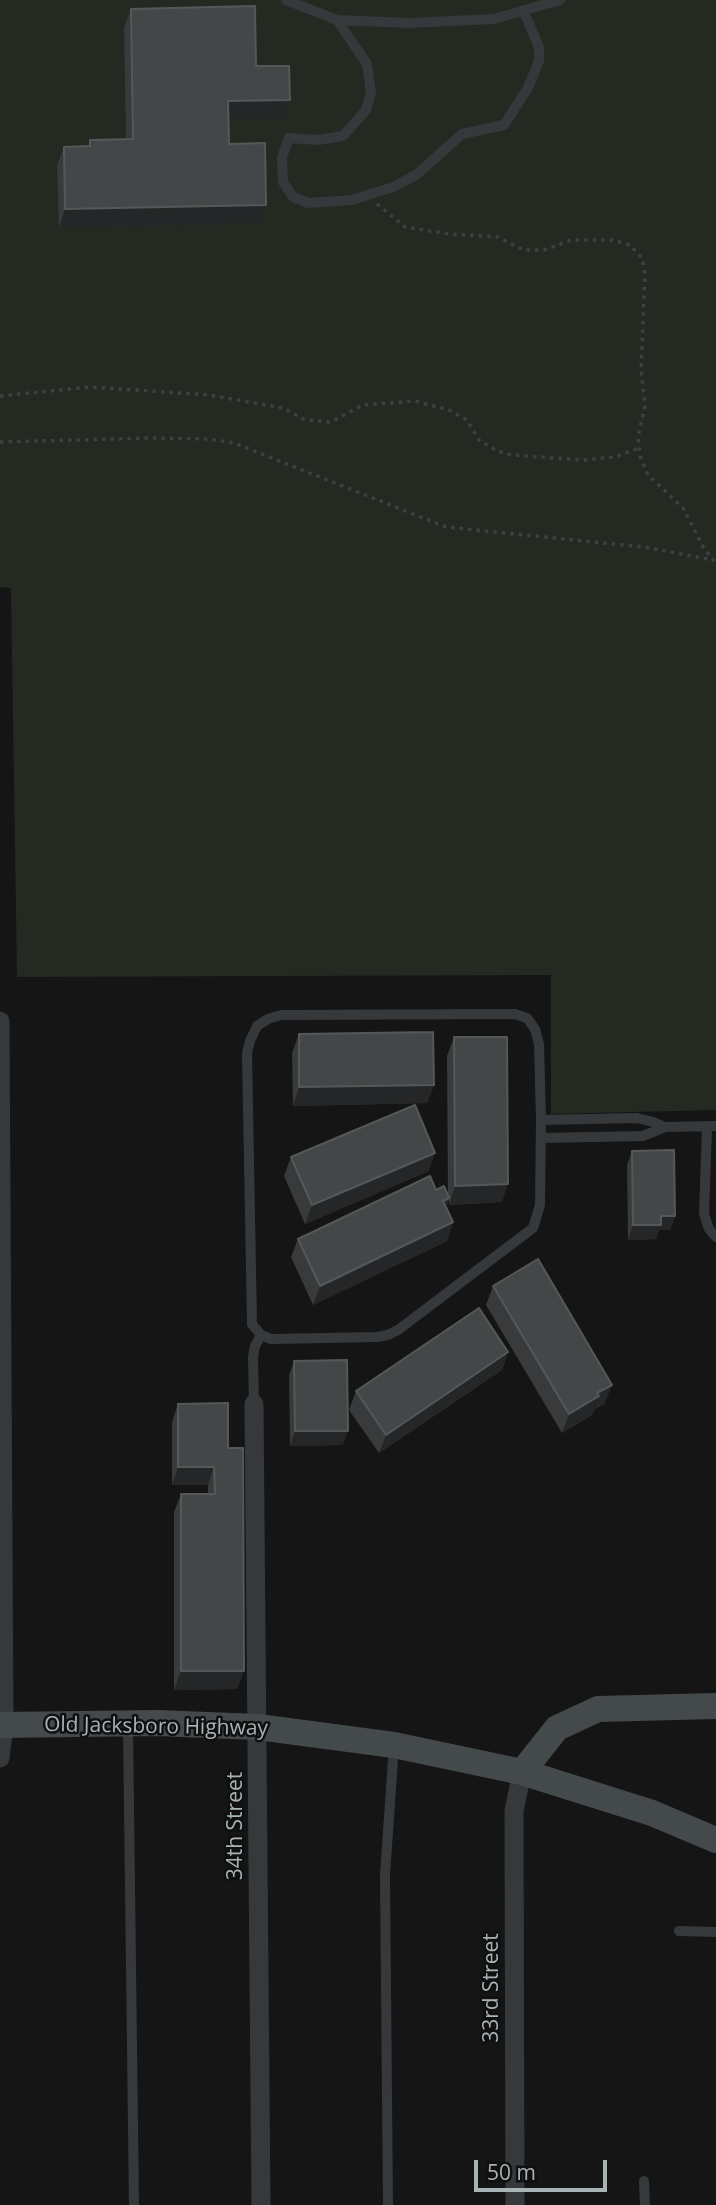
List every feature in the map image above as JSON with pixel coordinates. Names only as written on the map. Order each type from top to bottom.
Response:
[{"type":"main road","points":[[522,1772],[557,1728],[598,1709],[716,1706]]},
{"type":"main road","name":"Old Jacksboro Highway","points":[[2,1725],[128,1723],[258,1727],[394,1745],[522,1772],[652,1813],[716,1840]]},
{"type":"street","points":[[0,1021],[0,1758]]},
{"type":"street","name":"34th Street","points":[[254,1404],[261,2205]]},
{"type":"street","name":"33rd Street","points":[[515,2205],[514,1811],[522,1772]]},
{"type":"lane","points":[[286,0],[337,20],[409,23],[494,19],[560,0]]},
{"type":"lane","points":[[337,20],[367,64],[371,93],[366,110],[343,136],[318,140],[289,138],[282,157],[283,182],[293,197],[309,203],[352,200],[393,187],[416,175],[462,134],[503,125],[528,88],[539,61],[539,47],[523,10]]},
{"type":"lane","points":[[516,1014],[527,1018],[536,1029],[539,1044],[541,1120],[540,1205],[533,1228],[398,1330],[377,1337],[271,1339],[261,1335],[252,1324],[247,1053],[257,1026],[281,1015],[516,1014]]},
{"type":"lane","points":[[541,1120],[637,1118],[665,1127]]},
{"type":"lane","points":[[580,1119],[581,1138]]},
{"type":"lane","points":[[541,1138],[643,1136],[665,1127],[711,1126],[704,1214],[716,1237]]},
{"type":"lane","points":[[254,1404],[253,1357],[261,1335]]},
{"type":"lane","points":[[128,1723],[134,2205]]},
{"type":"lane","points":[[388,2205],[385,1875],[394,1745]]},
{"type":"lane","points":[[679,1931],[716,1932]]},
{"type":"lane","points":[[644,2181],[645,2205]]},
{"type":"path","points":[[367,195],[405,227],[449,234],[498,237],[523,250],[544,250],[571,240],[613,240],[630,245],[642,258],[645,273],[641,370],[645,406],[638,437],[640,456],[648,475],[683,508],[705,550],[715,561]]},
{"type":"path","points":[[0,396],[90,387],[195,394],[283,408],[306,420],[331,422],[363,405],[415,401],[449,410],[467,420],[479,440],[497,451],[512,455],[583,460],[615,457],[639,448]]},
{"type":"path","points":[[0,442],[151,438],[209,439],[234,443],[446,527],[644,547],[715,561]]},
{"type":"shaded area","points":[[0,0],[716,0],[716,1110],[551,1114],[551,975],[17,977],[11,588],[0,587]]},
{"type":"building","points":[[255,6],[256,66],[289,66],[290,100],[228,101],[229,144],[265,143],[266,205],[65,209],[64,147],[90,146],[90,140],[133,139],[131,9]]},
{"type":"building","points":[[433,1032],[434,1085],[299,1087],[299,1034]]},
{"type":"building","points":[[454,1037],[507,1037],[508,1184],[455,1186]]},
{"type":"building","points":[[415,1105],[435,1153],[312,1205],[291,1157]]},
{"type":"building","points":[[674,1150],[675,1216],[661,1216],[661,1225],[633,1225],[632,1151]]},
{"type":"building","points":[[430,1176],[436,1190],[444,1186],[449,1198],[443,1201],[453,1222],[320,1286],[298,1239]]},
{"type":"building","points":[[538,1259],[612,1385],[569,1414],[493,1286]]},
{"type":"building","points":[[479,1308],[508,1352],[386,1435],[356,1391]]},
{"type":"building","points":[[347,1360],[348,1431],[295,1431],[294,1361]]},
{"type":"building","points":[[228,1403],[228,1448],[243,1448],[244,1671],[181,1671],[181,1494],[215,1494],[214,1467],[178,1467],[178,1404]]}]
